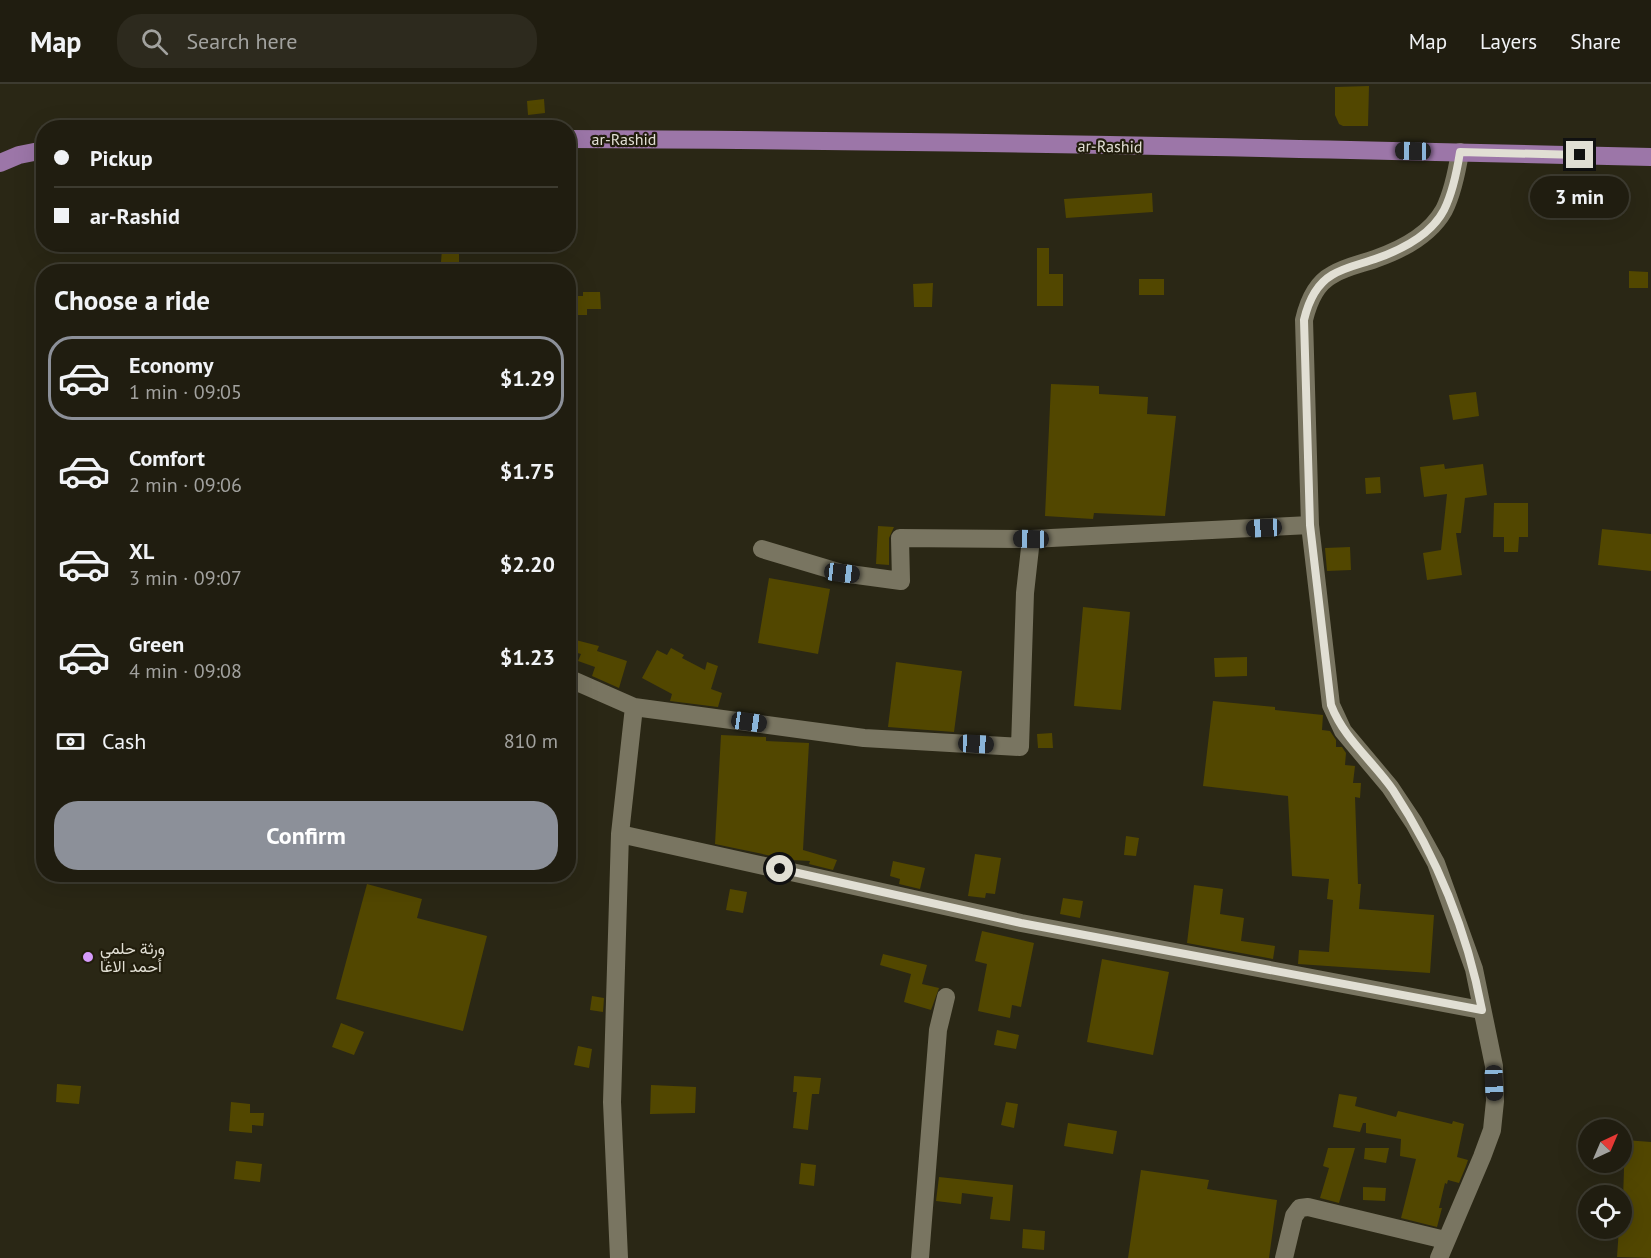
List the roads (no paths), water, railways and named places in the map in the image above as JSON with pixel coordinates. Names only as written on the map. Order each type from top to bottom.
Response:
[{"type":"main road","name":"ar-Rashid","points":[[576,139],[930,142],[1651,157]]},
{"type":"main road","points":[[0,164],[20,155],[36,152]]},
{"type":"street","points":[[1439,1258],[1492,1130],[1495,1101],[1494,1066],[1474,969],[1436,863],[1414,823],[1390,787],[1343,731],[1331,705],[1310,525],[1304,320],[1308,302],[1330,275],[1391,253],[1417,240],[1431,226],[1444,210],[1456,176],[1460,152]]},
{"type":"street","points":[[762,549],[842,573],[901,580],[900,537],[1031,539],[1310,525]]},
{"type":"street","points":[[576,682],[634,707],[864,738],[1020,747],[1025,593],[1031,539]]},
{"type":"street","points":[[619,1258],[612,1102],[620,834],[634,707]]},
{"type":"street","points":[[620,834],[1021,923],[1482,1010]]},
{"type":"street","points":[[920,1258],[939,1030],[946,997]]},
{"type":"street","points":[[1284,1258],[1294,1216],[1300,1208],[1308,1207],[1445,1240]]},
{"type":"place","name":"ورثة حلمي أحمد الاغا","points":[[88,957]]}]
